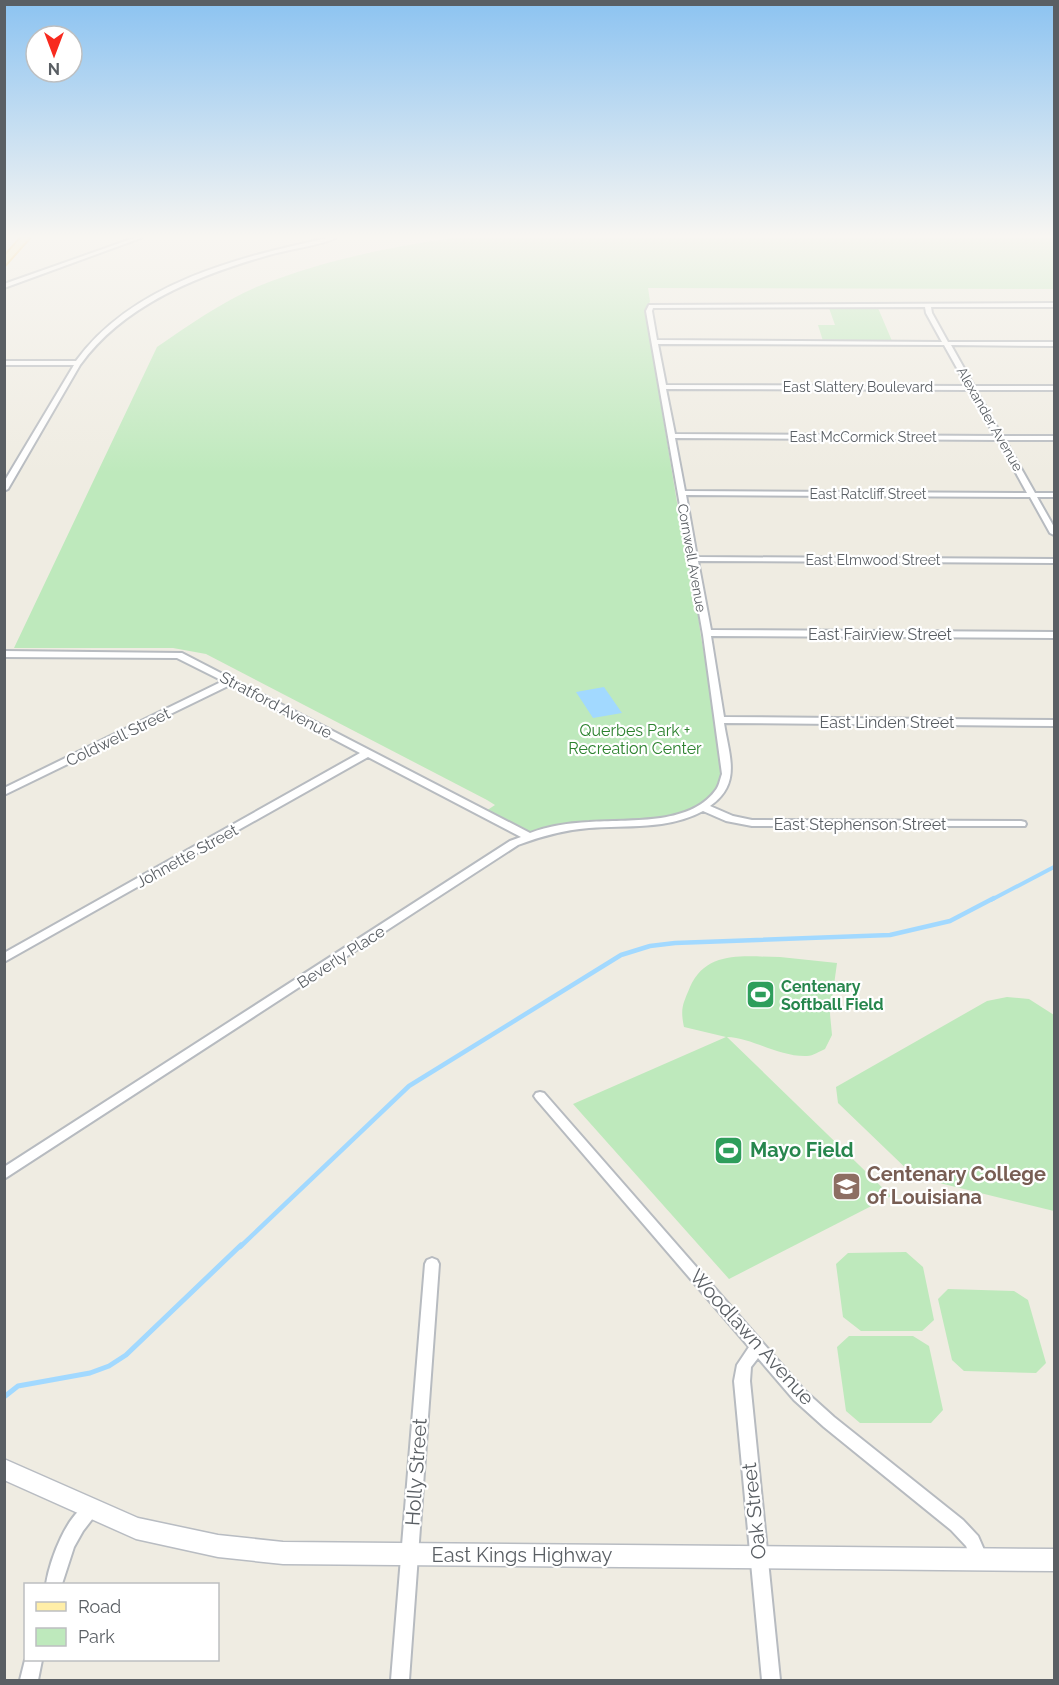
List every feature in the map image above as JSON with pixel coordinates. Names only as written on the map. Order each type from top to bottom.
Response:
[{"type":"main road","name":"East Kings Highway","points":[[4,1469],[136,1528],[218,1546],[283,1553],[1054,1560]]},
{"type":"street","points":[[4,489],[78,363],[94,343],[127,317]]},
{"type":"street","name":"Cornwell Avenue","points":[[651,317],[706,633],[727,774],[720,791],[703,807]]},
{"type":"street","name":"Alexander Avenue","points":[[931,317],[1054,533]]},
{"type":"street","points":[[655,342],[1054,344]]},
{"type":"street","points":[[4,363],[78,363]]},
{"type":"street","name":"East Slattery Boulevard","points":[[662,387],[1054,388]]},
{"type":"street","name":"East McCormick Street","points":[[671,436],[1054,438]]},
{"type":"street","name":"East Ratcliff Street","points":[[681,493],[1054,495]]},
{"type":"street","name":"East Elmwood Street","points":[[692,559],[1054,561]]},
{"type":"street","name":"East Fairview Street","points":[[706,633],[1054,635]]},
{"type":"street","name":"Stratford Avenue","points":[[4,654],[174,654],[231,681],[527,836]]},
{"type":"street","name":"Coldwell Street","points":[[4,792],[231,681]]},
{"type":"street","name":"East Linden Street","points":[[718,720],[1054,723]]},
{"type":"street","name":"Johnette Street","points":[[4,958],[368,753]]},
{"type":"street","name":"East Stephenson Street","points":[[703,807],[730,819],[752,823],[1021,824]]},
{"type":"street","name":"Beverly Place","points":[[4,1174],[527,836],[573,826],[649,823],[689,814],[703,807]]},
{"type":"street","name":"Woodlawn Avenue","points":[[540,1096],[800,1395],[829,1422],[957,1525],[972,1541],[980,1560]]},
{"type":"street","name":"Holly Street","points":[[400,1680],[404,1604],[410,1554],[432,1264]]},
{"type":"street","name":"Oak Street","points":[[757,1347],[744,1365],[741,1382],[771,1680]]},
{"type":"street","points":[[54,1583],[67,1540],[92,1509]]},
{"type":"street","points":[[29,1680],[34,1661]]},
{"type":"green space","name":"Querbes Park + Recreation Center","points":[[203,317],[647,317],[681,527],[686,527],[701,637],[727,774],[709,803],[670,819],[588,825],[527,836],[483,813],[495,805],[487,800],[206,654],[173,648],[14,648],[157,347]]},
{"type":"green space","points":[[832,317],[882,317],[892,341],[823,341],[818,325],[835,325]]},
{"type":"green space","name":"Mayo Field","points":[[741,956],[780,957],[837,963],[830,1014],[832,1035],[825,1049],[809,1056],[797,1056],[727,1037],[891,1196],[729,1279],[573,1104],[726,1037],[684,1027],[683,1006],[690,987],[706,966]]},
{"type":"green space","points":[[1007,997],[1029,999],[1054,1015],[1054,1211],[915,1177],[838,1103],[836,1087],[987,1001]]},
{"type":"green space","points":[[906,1252],[923,1267],[934,1320],[922,1331],[861,1331],[843,1317],[836,1264],[848,1253]]},
{"type":"green space","points":[[948,1289],[1014,1291],[1028,1300],[1046,1363],[1036,1373],[964,1371],[952,1360],[938,1299]]},
{"type":"green space","points":[[849,1336],[913,1336],[929,1346],[943,1410],[931,1423],[860,1423],[846,1411],[837,1347]]},
{"type":"water","points":[[604,687],[622,713],[593,718],[576,692]]},
{"type":"waterway","points":[[991,900],[1054,867]]},
{"type":"waterway","points":[[240,1247],[409,1086],[621,955],[650,946],[675,943],[890,935],[950,921],[994,898]]},
{"type":"waterway","points":[[4,1397],[18,1386],[90,1373],[109,1366],[126,1355],[241,1245]]},
{"type":"place","name":"Centenary Softball Field","points":[[760,995]]},
{"type":"place","name":"Mayo Field","points":[[729,1150]]},
{"type":"place","name":"Centenary College of Louisiana","points":[[846,1186]]}]
